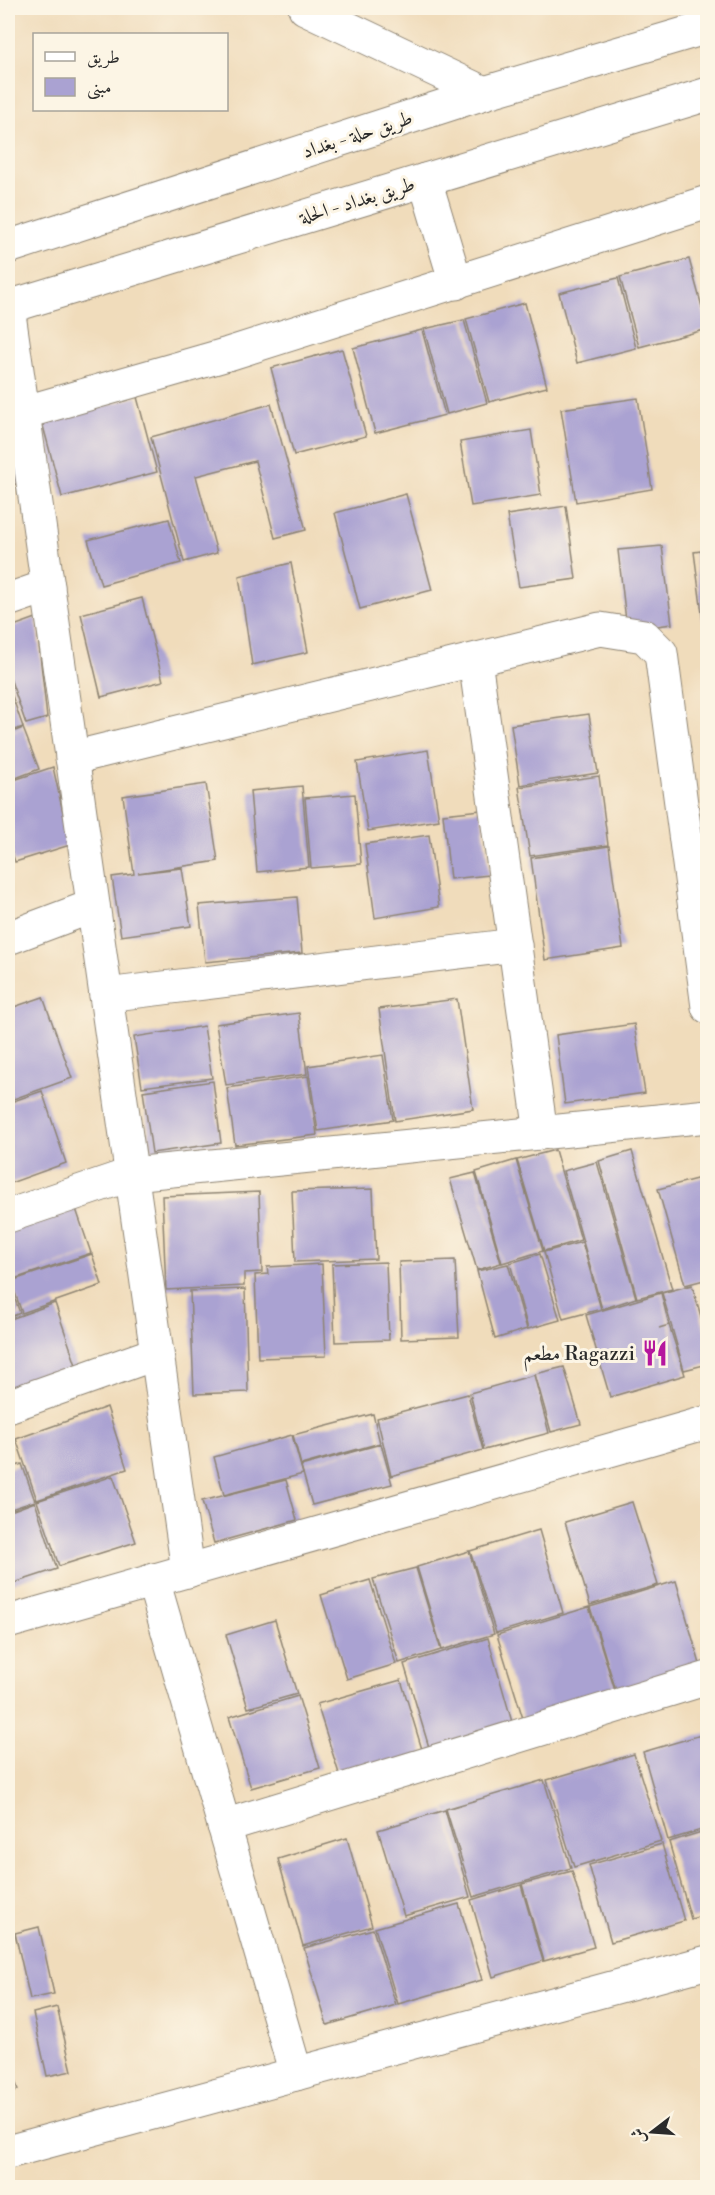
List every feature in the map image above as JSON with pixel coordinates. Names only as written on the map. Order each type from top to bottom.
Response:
[{"type":"street","points":[[305,8],[484,93]]},
{"type":"street","name":"طريق حلة - بغداد","points":[[8,246],[484,93],[708,27]]},
{"type":"street","name":"طريق بغداد - الحلة","points":[[8,307],[708,94]]},
{"type":"street","points":[[425,180],[456,283]]},
{"type":"street","points":[[15,415],[228,354],[708,202]]},
{"type":"street","points":[[8,307],[15,415],[48,586],[188,1571]]},
{"type":"street","points":[[8,600],[48,586]]},
{"type":"street","points":[[72,758],[600,629],[644,636],[661,653],[708,1007]]},
{"type":"street","points":[[475,660],[541,1132]]},
{"type":"street","points":[[8,938],[93,906]]},
{"type":"street","points":[[106,995],[515,945]]},
{"type":"street","points":[[8,1216],[132,1174],[708,1116]]},
{"type":"street","points":[[8,1406],[157,1353]]},
{"type":"street","points":[[8,1622],[706,1428]]},
{"type":"street","points":[[153,1580],[296,2074]]},
{"type":"street","points":[[224,1826],[708,1678]]},
{"type":"street","points":[[8,2152],[708,1962]]},
{"type":"building","points":[[689,259],[708,329],[639,347],[620,277]]},
{"type":"building","points":[[618,278],[636,348],[577,363],[559,293]]},
{"type":"building","points":[[525,303],[547,387],[489,402],[466,319]]},
{"type":"building","points":[[464,320],[487,403],[447,414],[424,329]]},
{"type":"building","points":[[422,330],[445,415],[375,433],[353,348]]},
{"type":"building","points":[[342,349],[366,436],[294,455],[271,368]]},
{"type":"building","points":[[137,397],[157,472],[62,497],[42,422]]},
{"type":"building","points":[[638,398],[652,489],[576,502],[561,409]]},
{"type":"building","points":[[271,404],[306,530],[275,538],[255,461],[196,476],[217,553],[184,562],[151,437]]},
{"type":"building","points":[[531,430],[541,495],[471,506],[460,442]]},
{"type":"building","points":[[8,446],[21,482],[8,487]]},
{"type":"building","points":[[406,494],[432,590],[360,609],[335,513]]},
{"type":"building","points":[[566,506],[576,579],[519,587],[507,515]]},
{"type":"building","points":[[169,519],[181,563],[101,585],[88,540]]},
{"type":"building","points":[[662,546],[672,624],[627,630],[618,550]]},
{"type":"building","points":[[708,550],[708,620],[703,621],[694,552]]},
{"type":"building","points":[[291,563],[308,652],[252,665],[239,576]]},
{"type":"building","points":[[142,598],[163,681],[101,697],[81,614]]},
{"type":"building","points":[[36,618],[47,718],[26,724],[8,672],[8,628]]},
{"type":"building","points":[[8,690],[10,690],[23,727],[8,732]]},
{"type":"building","points":[[589,714],[598,773],[520,785],[511,725]]},
{"type":"building","points":[[23,728],[39,769],[8,781],[8,734]]},
{"type":"building","points":[[428,750],[439,820],[368,831],[357,762]]},
{"type":"building","points":[[53,767],[70,845],[15,862],[8,841],[8,782]]},
{"type":"building","points":[[599,776],[608,845],[530,856],[519,787]]},
{"type":"building","points":[[206,784],[218,861],[138,873],[182,868],[191,926],[121,936],[112,877],[134,874],[123,796]]},
{"type":"building","points":[[302,786],[309,867],[257,872],[250,791]]},
{"type":"building","points":[[355,794],[361,864],[311,868],[305,798]]},
{"type":"building","points":[[481,810],[489,875],[450,879],[443,814]]},
{"type":"building","points":[[429,835],[439,907],[375,918],[365,844]]},
{"type":"building","points":[[609,846],[623,948],[545,960],[531,858]]},
{"type":"building","points":[[297,897],[302,953],[205,962],[199,905]]},
{"type":"building","points":[[43,997],[72,1078],[8,1101],[8,1009]]},
{"type":"building","points":[[457,999],[473,1109],[395,1121],[379,1009]]},
{"type":"building","points":[[299,1013],[307,1074],[226,1085],[216,1024]]},
{"type":"building","points":[[634,1024],[645,1093],[565,1104],[556,1035]]},
{"type":"building","points":[[204,1026],[212,1078],[142,1087],[134,1037]]},
{"type":"building","points":[[383,1055],[393,1120],[318,1131],[308,1066]]},
{"type":"building","points":[[308,1076],[317,1135],[235,1145],[227,1088]]},
{"type":"building","points":[[213,1081],[221,1143],[152,1153],[143,1091]]},
{"type":"building","points":[[42,1091],[66,1163],[8,1184],[8,1103]]},
{"type":"building","points":[[555,1150],[581,1240],[544,1251],[517,1160]]},
{"type":"building","points":[[632,1151],[672,1289],[637,1298],[599,1161]]},
{"type":"building","points":[[516,1160],[543,1251],[502,1263],[476,1172]]},
{"type":"building","points":[[597,1162],[636,1298],[602,1309],[563,1171]]},
{"type":"building","points":[[475,1173],[501,1263],[477,1270],[450,1179]]},
{"type":"building","points":[[708,1176],[708,1279],[685,1285],[658,1189]]},
{"type":"building","points":[[373,1189],[376,1259],[295,1262],[292,1191]]},
{"type":"building","points":[[259,1192],[262,1272],[244,1273],[244,1286],[166,1290],[162,1196]]},
{"type":"building","points":[[74,1203],[91,1253],[11,1280],[8,1271],[8,1226]]},
{"type":"building","points":[[582,1242],[601,1309],[563,1319],[544,1252]]},
{"type":"building","points":[[92,1254],[102,1285],[22,1313],[11,1281]]},
{"type":"building","points":[[540,1254],[560,1320],[528,1329],[510,1263]]},
{"type":"building","points":[[455,1260],[459,1337],[401,1339],[399,1262]]},
{"type":"building","points":[[386,1262],[389,1340],[335,1342],[332,1264]]},
{"type":"building","points":[[322,1264],[326,1356],[258,1358],[255,1275],[268,1274],[267,1267]]},
{"type":"building","points":[[508,1264],[527,1329],[495,1339],[477,1271]]},
{"type":"building","points":[[8,1280],[20,1313],[8,1318]]},
{"type":"building","points":[[692,1285],[708,1341],[708,1364],[684,1370],[662,1293]]},
{"type":"building","points":[[245,1289],[248,1392],[194,1394],[190,1291]]},
{"type":"building","points":[[661,1293],[685,1375],[610,1397],[586,1315]]},
{"type":"building","points":[[55,1303],[77,1368],[8,1393],[8,1320]]},
{"type":"building","points":[[564,1367],[581,1424],[551,1432],[535,1374]]},
{"type":"building","points":[[534,1375],[549,1433],[484,1450],[470,1393]]},
{"type":"building","points":[[468,1394],[483,1450],[391,1476],[377,1418]]},
{"type":"building","points":[[107,1407],[127,1469],[37,1500],[16,1439]]},
{"type":"building","points":[[373,1414],[380,1443],[301,1465],[293,1435]]},
{"type":"building","points":[[292,1435],[303,1474],[224,1495],[214,1457]]},
{"type":"building","points":[[381,1444],[392,1484],[312,1505],[301,1466]]},
{"type":"building","points":[[22,1464],[35,1501],[8,1510],[8,1469]]},
{"type":"building","points":[[113,1476],[136,1542],[59,1566],[37,1501]]},
{"type":"building","points":[[286,1480],[297,1520],[214,1543],[202,1501]]},
{"type":"building","points":[[35,1502],[57,1569],[8,1585],[8,1512]]},
{"type":"building","points":[[632,1502],[658,1585],[590,1605],[565,1522]]},
{"type":"building","points":[[539,1530],[563,1613],[496,1633],[470,1551]]},
{"type":"building","points":[[469,1551],[494,1634],[442,1650],[417,1567]]},
{"type":"building","points":[[416,1568],[441,1650],[399,1663],[373,1579]]},
{"type":"building","points":[[370,1580],[396,1664],[347,1679],[321,1595]]},
{"type":"building","points":[[676,1581],[702,1671],[618,1697],[590,1607]]},
{"type":"building","points":[[589,1607],[617,1697],[525,1725],[497,1635]]},
{"type":"building","points":[[275,1620],[297,1694],[248,1708],[226,1635]]},
{"type":"building","points":[[488,1638],[514,1729],[431,1754],[404,1664]]},
{"type":"building","points":[[401,1680],[424,1756],[341,1780],[317,1704]]},
{"type":"building","points":[[298,1696],[320,1768],[251,1788],[229,1717]]},
{"type":"building","points":[[708,1733],[708,1828],[668,1840],[643,1752]]},
{"type":"building","points":[[634,1754],[661,1841],[574,1867],[547,1780]]},
{"type":"building","points":[[544,1780],[571,1868],[473,1897],[446,1809]]},
{"type":"building","points":[[445,1810],[470,1897],[404,1916],[378,1830]]},
{"type":"building","points":[[708,1830],[708,1914],[691,1919],[669,1842]]},
{"type":"building","points":[[347,1838],[372,1926],[303,1946],[278,1859]]},
{"type":"building","points":[[662,1844],[684,1921],[611,1942],[589,1865]]},
{"type":"building","points":[[572,1871],[594,1947],[544,1961],[522,1884]]},
{"type":"building","points":[[521,1885],[543,1961],[493,1977],[471,1900]]},
{"type":"building","points":[[459,1904],[482,1980],[398,2004],[375,1928]]},
{"type":"building","points":[[39,1927],[54,1994],[30,1999],[15,1933]]},
{"type":"building","points":[[373,1929],[396,2005],[327,2025],[304,1948]]},
{"type":"building","points":[[57,2007],[72,2071],[47,2076],[33,2013]]},
{"type":"building","points":[[8,2057],[18,2090],[8,2093]]},
{"type":"place","name":"مطعم Ragazzi","points":[[655,1353]]}]
